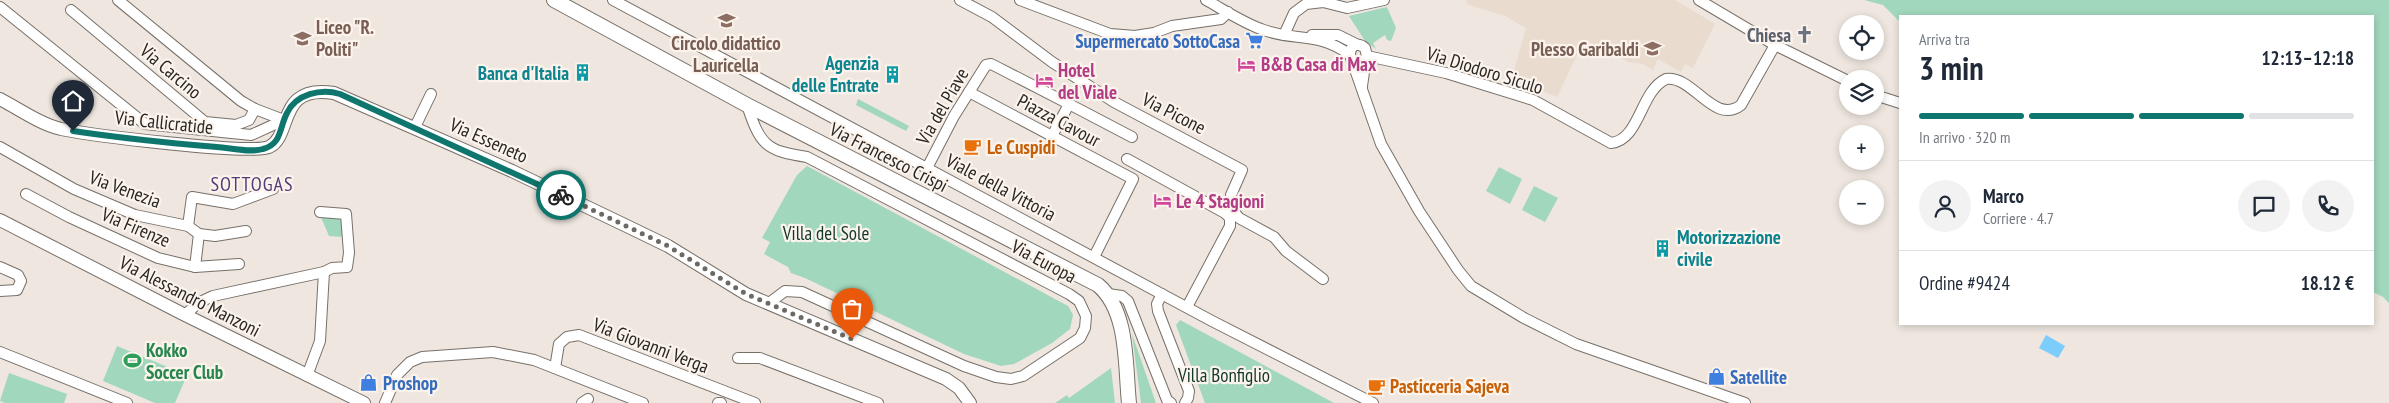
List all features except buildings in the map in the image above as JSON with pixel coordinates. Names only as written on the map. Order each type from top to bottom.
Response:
[{"type":"main road","name":"Via Francesco Crispi","points":[[554,0],[747,105],[1098,285],[1108,294],[1121,320],[1129,403]]},
{"type":"street","points":[[118,0],[241,101],[255,109],[284,120]]},
{"type":"street","name":"Via Picone","points":[[960,0],[992,17],[1052,62],[1114,102],[1242,170],[1231,195],[1232,210],[1239,218],[1274,236],[1286,251],[1323,279]]},
{"type":"street","points":[[1020,0],[1097,30],[1110,34],[1127,35],[1154,33],[1172,26],[1208,23],[1221,19],[1228,12]]},
{"type":"street","points":[[1206,0],[1261,29],[1284,35],[1306,36],[1330,33],[1345,37],[1358,44],[1365,48],[1367,57],[1362,86]]},
{"type":"street","points":[[1284,35],[1294,13],[1306,4],[1317,1],[1347,8],[1384,0]]},
{"type":"street","points":[[1699,0],[1775,45],[1839,77]]},
{"type":"street","name":"Viale della Vittoria","points":[[616,1],[1162,294],[1373,403]]},
{"type":"street","points":[[0,7],[145,124],[251,135],[284,120]]},
{"type":"street","name":"Via Carcino","points":[[71,10],[205,122],[236,125],[248,120],[255,109]]},
{"type":"street","points":[[1306,36],[1327,42],[1358,63],[1367,57]]},
{"type":"street","points":[[1358,44],[1352,47],[1351,58],[1381,144],[1419,211],[1458,270],[1479,292],[1524,318],[1576,344],[1745,403]]},
{"type":"street","name":"Via Diodoro Siculo","points":[[1367,57],[1446,73],[1533,100],[1611,142],[1621,141],[1628,134],[1653,88],[1666,79],[1683,81],[1702,97],[1721,109],[1727,111],[1737,108],[1741,105],[1775,45]]},
{"type":"street","name":"Via del Piave","points":[[927,168],[969,92],[986,65],[991,64],[1132,137]]},
{"type":"street","name":"Via Esseneto","points":[[284,120],[293,104],[309,94],[328,92],[340,94],[634,229],[668,246],[724,282],[769,304],[946,379],[959,388],[970,403]]},
{"type":"street","name":"Piazza Cavour","points":[[969,92],[1133,179],[1094,257]]},
{"type":"street","points":[[415,128],[431,94]]},
{"type":"street","name":"Via Callicratide","points":[[0,99],[59,129],[256,150],[275,143],[279,138],[284,120]]},
{"type":"street","points":[[1884,99],[1899,103]]},
{"type":"street","points":[[1052,136],[1069,104]]},
{"type":"street","name":"Via Europa","points":[[747,105],[756,132],[770,146],[791,154],[807,157],[1070,294],[1082,306],[1086,322],[1083,333],[1076,342],[1023,376],[1003,379],[964,366],[802,292],[785,292],[769,304]]},
{"type":"street","name":"Via Venezia","points":[[0,147],[74,189],[135,215],[188,226],[199,234]]},
{"type":"street","points":[[1127,160],[1230,218],[1230,226],[1187,307]]},
{"type":"street","points":[[188,226],[192,197],[233,204],[273,189]]},
{"type":"street","name":"Via Firenze","points":[[26,194],[69,217],[158,258],[195,267],[239,264]]},
{"type":"street","points":[[186,316],[198,303],[213,296],[324,272],[332,268],[347,267],[348,236],[346,214],[320,212]]},
{"type":"street","name":"Via Alessandro Manzoni","points":[[0,220],[186,316],[364,403]]},
{"type":"street","points":[[195,267],[199,234],[215,236],[246,231]]},
{"type":"street","points":[[0,267],[18,275],[21,281],[19,288],[14,291],[0,291]]},
{"type":"street","points":[[308,376],[320,341],[324,272]]},
{"type":"street","points":[[1108,294],[1122,296],[1128,301],[1167,400],[1170,403]]},
{"type":"street","points":[[1162,294],[1157,304],[1158,310],[1188,391],[1188,398],[1184,403]]},
{"type":"street","name":"Via Giovanni Verga","points":[[555,368],[559,344],[567,337],[579,335],[755,403]]},
{"type":"street","points":[[0,352],[127,403]]},
{"type":"street","points":[[385,403],[400,370],[410,362],[422,358],[493,352],[513,354],[555,368],[643,403]]},
{"type":"street","points":[[738,358],[760,358],[878,403]]},
{"type":"shaded area","name":"Plesso Garibaldi","points":[[1467,0],[1675,0],[1715,24],[1693,68],[1685,64],[1681,72],[1658,59],[1653,70],[1643,64],[1629,62],[1584,40],[1557,97],[1512,78],[1526,28],[1505,16],[1466,4]]},
{"type":"green space","points":[[1864,0],[2389,0],[2389,303],[2374,292],[2374,15],[1899,15],[1899,21],[1883,5]]},
{"type":"green space","points":[[1387,7],[1396,28],[1391,41],[1387,40],[1385,35],[1373,43],[1376,49],[1365,41],[1349,16]]},
{"type":"green space","points":[[858,99],[909,126],[906,131],[856,105]]},
{"type":"green space","name":"Villa del Sole","points":[[807,166],[1068,306],[1073,315],[1070,329],[1052,343],[1014,364],[1001,366],[964,354],[791,273],[788,267],[764,254],[770,242],[762,238],[797,175]]},
{"type":"green space","points":[[1499,167],[1522,179],[1510,204],[1486,191]]},
{"type":"green space","points":[[1534,186],[1558,198],[1545,222],[1522,210]]},
{"type":"green space","points":[[320,215],[342,217],[344,237],[329,236]]},
{"type":"green space","name":"Villa Bonfiglio","points":[[1180,320],[1334,403],[1205,403],[1176,325]]},
{"type":"green space","points":[[1132,334],[1156,403],[1141,403]]},
{"type":"green space","name":"Kokko Soccer Club","points":[[117,346],[187,375],[175,403],[155,403],[103,381]]},
{"type":"green space","points":[[1111,368],[1115,403],[1055,403],[1067,395],[1069,398]]},
{"type":"green space","points":[[9,373],[67,394],[64,403],[5,403],[0,401]]},
{"type":"water","points":[[2046,335],[2065,346],[2058,358],[2039,348]]},
{"type":"way so far","points":[[561,195],[668,246],[746,294],[852,339]]},
{"type":"place","name":"Circolo didattico Lauricella","points":[[726,20]]},
{"type":"place","name":"Chiesa","points":[[1805,35]]},
{"type":"place","name":"Liceo \"R. Politi\"","points":[[302,38]]},
{"type":"place","name":"Supermercato SottoCasa","points":[[1254,41]]},
{"type":"place","name":"Plesso Garibaldi","points":[[1653,49]]},
{"type":"place","name":"B&B Casa di Max","points":[[1247,64]]},
{"type":"place","name":"Banca d'Italia","points":[[583,73]]},
{"type":"place","name":"Agenzia delle Entrate","points":[[893,74]]},
{"type":"place","name":"Hotel del Viale","points":[[1044,81]]},
{"type":"place","name":"Le Cuspidi","points":[[973,147]]},
{"type":"place","name":"Le 4 Stagioni","points":[[1162,201]]},
{"type":"place","name":"Motorizzazione civile","points":[[1663,248]]},
{"type":"place","name":"Kokko Soccer Club","points":[[132,361]]},
{"type":"place","name":"Satellite","points":[[1716,377]]},
{"type":"place","name":"Proshop","points":[[369,383]]},
{"type":"place","name":"Pasticceria Sajeva","points":[[1376,386]]},
{"type":"district","name":"SOTTOGAS","points":[[252,184]]},
{"type":"route","points":[[73,131],[195,145],[264,149],[275,143],[279,138],[287,112],[293,104],[315,92],[334,92],[512,171],[561,195]]}]
